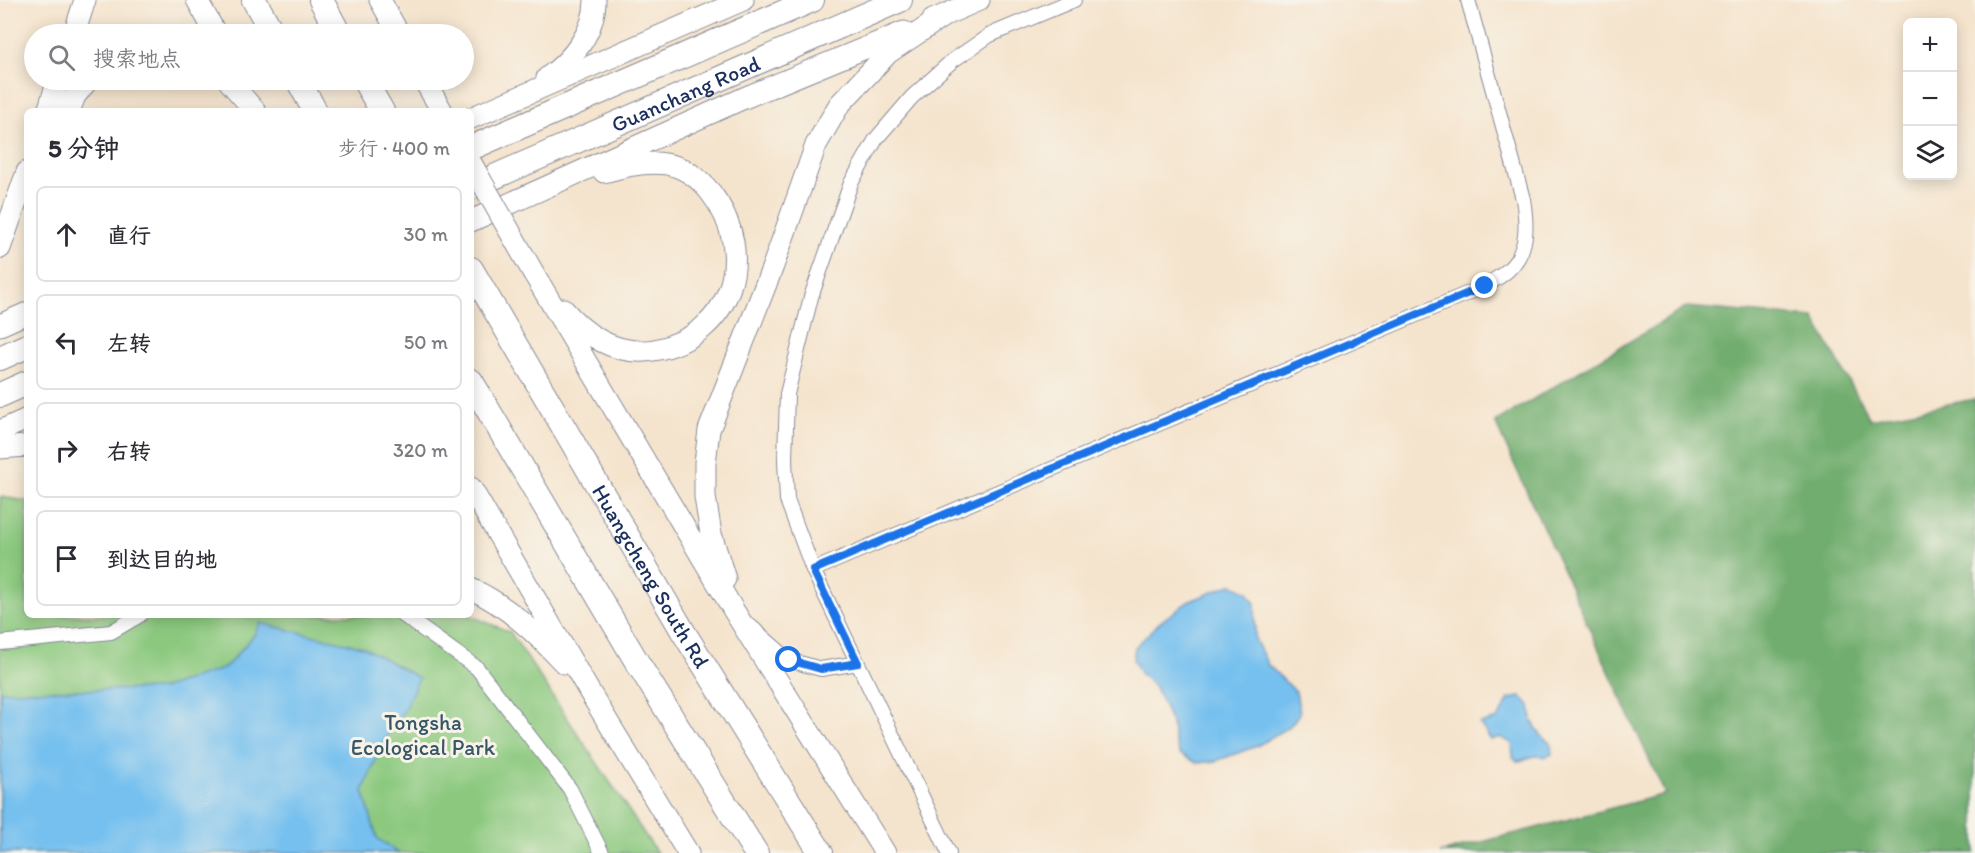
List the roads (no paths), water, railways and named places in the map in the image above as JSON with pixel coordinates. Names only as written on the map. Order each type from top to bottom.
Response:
[{"type":"highway","points":[[254,0],[267,24]]},
{"type":"highway","points":[[321,0],[334,24]]},
{"type":"highway","name":"Guanchang Road","points":[[474,147],[812,0]]},
{"type":"highway","name":"Guanchang Road","points":[[474,186],[900,0]]},
{"type":"highway","points":[[304,90],[313,108]]},
{"type":"highway","points":[[370,90],[380,108]]},
{"type":"highway","name":"Huangcheng South Rd","points":[[474,274],[684,633],[821,853]]},
{"type":"highway","points":[[0,358],[24,347]]},
{"type":"highway","points":[[0,395],[24,384]]},
{"type":"highway","points":[[474,386],[637,662],[756,853]]},
{"type":"main road","points":[[77,24],[85,0]]},
{"type":"main road","points":[[197,0],[210,24]]},
{"type":"main road","points":[[380,0],[393,24]]},
{"type":"main road","points":[[395,0],[402,24]]},
{"type":"main road","points":[[501,105],[539,83],[565,64],[584,39],[591,25],[595,0]]},
{"type":"main road","points":[[474,117],[743,0]]},
{"type":"main road","points":[[474,219],[744,98],[979,0]]},
{"type":"main road","points":[[734,611],[711,534],[705,497],[705,463],[709,430],[773,266],[816,145],[839,105],[888,53],[945,15]]},
{"type":"main road","points":[[49,108],[55,90]]},
{"type":"main road","points":[[70,108],[80,90]]},
{"type":"main road","points":[[239,90],[254,108]]},
{"type":"main road","points":[[245,90],[254,108]]},
{"type":"main road","points":[[430,90],[440,108]]},
{"type":"main road","points":[[534,274],[568,314],[596,340],[630,351],[648,351],[670,347],[705,326],[720,310],[730,290],[735,268],[734,248],[728,223],[718,202],[704,183],[685,170],[667,164],[645,163],[623,166],[542,189]]},
{"type":"main road","points":[[474,168],[734,611],[885,853]]},
{"type":"main road","points":[[0,248],[24,180]]},
{"type":"main road","points":[[0,325],[24,314]]},
{"type":"main road","points":[[0,431],[24,420]]},
{"type":"main road","points":[[0,448],[24,446]]},
{"type":"main road","points":[[474,493],[589,691],[688,853]]},
{"type":"main road","points":[[474,590],[516,617],[549,646],[589,691]]},
{"type":"street","points":[[949,853],[813,570],[787,500],[785,460],[787,393],[811,297],[851,183],[876,139],[912,97],[952,61],[990,35],[1074,0]]},
{"type":"street","points":[[813,570],[1474,290],[1509,269],[1524,246],[1526,221],[1523,199],[1468,0]]},
{"type":"street","points":[[734,611],[789,660],[821,669],[858,663]]},
{"type":"street","points":[[0,643],[111,632],[135,618]]},
{"type":"street","points":[[408,618],[477,668],[570,789],[602,853]]},
{"type":"water","points":[[1232,584],[1248,592],[1255,604],[1255,639],[1268,665],[1296,692],[1300,713],[1290,726],[1257,746],[1216,761],[1197,763],[1180,754],[1162,701],[1154,686],[1141,674],[1133,660],[1135,647],[1160,622],[1188,602]]},
{"type":"water","points":[[260,623],[363,647],[419,678],[402,714],[383,742],[363,791],[377,838],[398,853],[0,853],[0,691],[161,689],[225,668],[255,634]]},
{"type":"water","points":[[1521,697],[1530,705],[1532,721],[1541,735],[1551,744],[1552,754],[1517,761],[1513,757],[1512,743],[1499,737],[1491,740],[1480,724],[1498,719],[1509,699]]},
{"type":"park label","name":"Tongsha Ecological Park","points":[[423,734]]}]
